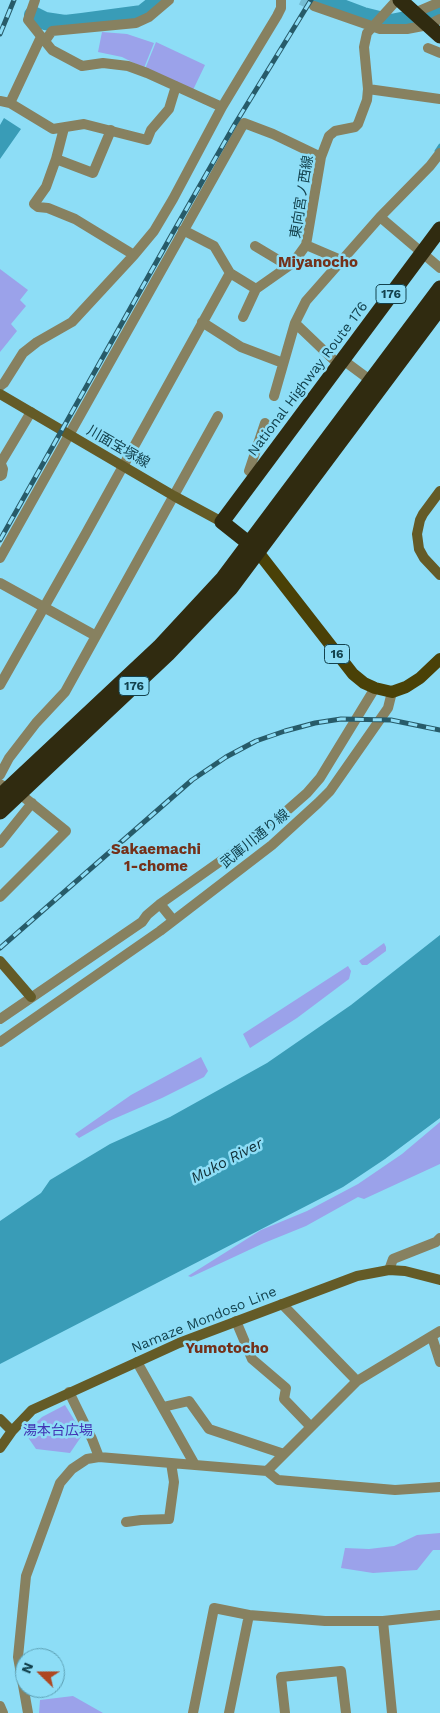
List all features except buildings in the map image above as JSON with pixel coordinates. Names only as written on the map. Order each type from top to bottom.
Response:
[{"type":"highway","points":[[398,0],[424,19],[440,36]]},
{"type":"highway","name":"National Highway Route 176","points":[[222,522],[440,229]]},
{"type":"highway","name":"176","points":[[253,547],[370,380],[440,288]]},
{"type":"highway","name":"176","points":[[0,812],[7,791],[159,646],[253,547],[440,308]]},
{"type":"highway","points":[[222,522],[253,547]]},
{"type":"main road","name":"川面宝塚線","points":[[0,394],[222,522]]},
{"type":"main road","points":[[440,491],[423,514],[417,534],[419,549],[424,558],[440,576]]},
{"type":"main road","name":"16","points":[[253,547],[353,674],[364,683],[392,692]]},
{"type":"main road","points":[[392,692],[406,687],[420,678],[440,659]]},
{"type":"main road","points":[[0,961],[31,996]]},
{"type":"main road","name":"Namaze Mondoso Line","points":[[0,1448],[12,1431],[32,1410],[179,1343],[236,1321],[357,1276],[389,1270],[405,1271],[440,1280]]},
{"type":"main road","points":[[0,1419],[12,1431]]},
{"type":"street","points":[[35,0],[28,20],[52,50],[82,66],[103,64],[128,66],[222,107]]},
{"type":"street","points":[[169,0],[149,17],[136,23],[52,31],[43,39],[5,102],[53,129],[84,124],[146,140],[151,130],[169,110],[176,86]]},
{"type":"street","points":[[0,386],[4,383],[23,353],[37,342],[72,322],[154,231],[222,107],[277,16],[281,8],[281,0]]},
{"type":"street","name":"東向宮ノ西線","points":[[341,260],[306,245],[321,157],[330,136],[335,131],[355,127],[358,124],[368,88],[364,47],[367,33],[398,0]]},
{"type":"street","points":[[314,6],[377,23],[380,30],[407,29],[424,19],[440,2]]},
{"type":"street","points":[[428,48],[440,53]]},
{"type":"street","points":[[368,88],[440,99]]},
{"type":"street","points":[[0,558],[244,123],[273,134],[321,157]]},
{"type":"street","points":[[64,128],[46,187],[34,204],[75,219],[134,255]]},
{"type":"street","points":[[56,159],[93,173],[111,130]]},
{"type":"street","points":[[274,396],[295,323],[306,301],[341,260],[440,153]]},
{"type":"street","points":[[380,217],[440,268]]},
{"type":"street","points":[[183,230],[214,246],[230,273],[256,289]]},
{"type":"street","points":[[243,317],[256,289],[293,263],[306,245]]},
{"type":"street","points":[[255,246],[285,264],[293,263]]},
{"type":"street","points":[[0,685],[124,466],[230,273]]},
{"type":"street","points":[[202,322],[239,351],[283,363]]},
{"type":"street","points":[[295,323],[341,363],[370,380]]},
{"type":"street","points":[[0,476],[3,469],[0,464],[30,412]]},
{"type":"street","points":[[0,775],[36,723],[65,692],[218,416]]},
{"type":"street","points":[[256,476],[249,471],[265,423]]},
{"type":"street","points":[[0,583],[96,636]]},
{"type":"street","name":"武庫川通り線","points":[[0,1019],[31,996],[142,922],[160,904],[266,829],[307,793],[320,778],[375,688]]},
{"type":"street","name":"武庫川通り線","points":[[0,1042],[173,920],[272,845],[330,791],[388,708],[392,692]]},
{"type":"street","points":[[354,724],[374,728]]},
{"type":"street","points":[[0,897],[66,831],[32,803],[7,791]]},
{"type":"street","points":[[0,843],[32,803]]},
{"type":"street","points":[[160,904],[173,920]]},
{"type":"street","points":[[31,996],[43,1012]]},
{"type":"street","points":[[389,1270],[393,1259],[436,1242],[440,1238]]},
{"type":"street","points":[[282,1304],[357,1381]]},
{"type":"street","points":[[236,1321],[252,1359],[286,1388],[284,1399],[311,1426]]},
{"type":"street","points":[[267,1470],[357,1381],[436,1334],[440,1362]]},
{"type":"street","points":[[137,1362],[195,1465]]},
{"type":"street","points":[[69,1392],[99,1457]]},
{"type":"street","points":[[163,1407],[189,1401],[210,1429],[284,1454]]},
{"type":"street","points":[[28,1713],[18,1657],[26,1576],[60,1483],[72,1469],[87,1459],[99,1457],[267,1470],[278,1480],[395,1490],[440,1487]]},
{"type":"street","points":[[126,1522],[169,1520],[174,1482],[172,1463]]},
{"type":"street","points":[[193,1713],[214,1608],[248,1615],[325,1621],[383,1621],[440,1615]]},
{"type":"street","points":[[230,1713],[248,1615]]},
{"type":"street","points":[[383,1621],[392,1713]]},
{"type":"street","points":[[285,1713],[281,1677],[341,1671],[346,1713]]},
{"type":"street","points":[[0,1706],[2,1713]]},
{"type":"green space","points":[[102,32],[127,34],[154,43],[144,68],[122,57],[98,52]]},
{"type":"green space","points":[[156,42],[205,65],[193,90],[145,69]]},
{"type":"green space","points":[[0,269],[28,290],[20,300],[26,306],[11,324],[17,331],[0,352]]},
{"type":"green space","points":[[384,943],[386,951],[367,965],[362,965],[359,961]]},
{"type":"green space","points":[[348,966],[351,971],[349,979],[297,1018],[250,1048],[243,1034]]},
{"type":"green space","points":[[201,1057],[208,1071],[204,1077],[109,1121],[79,1138],[75,1134],[131,1095]]},
{"type":"green space","points":[[440,1122],[440,1164],[364,1199],[358,1197],[306,1226],[191,1277],[188,1276],[261,1230],[307,1211],[358,1184],[402,1154]]},
{"type":"green space","name":"湯本台広場","points":[[65,1405],[83,1434],[70,1453],[36,1449],[25,1433],[42,1417]]},
{"type":"green space","points":[[440,1533],[440,1550],[433,1550],[417,1570],[373,1573],[341,1568],[345,1548],[369,1549],[394,1546],[417,1535]]},
{"type":"green space","points":[[73,1696],[103,1713],[39,1713],[40,1700]]},
{"type":"water","points":[[4,118],[21,129],[0,159],[0,125]]},
{"type":"water","name":"Muko River","points":[[440,935],[440,1118],[385,1159],[343,1187],[0,1364],[0,1221],[41,1193],[50,1180],[110,1144],[170,1117],[267,1063],[351,1005]]},
{"type":"waterway","points":[[33,15],[45,21],[65,24],[82,22],[142,14],[160,0]]},
{"type":"waterway","points":[[321,0],[363,16],[391,23],[431,15],[440,11]]},
{"type":"waterway","points":[[436,151],[440,145]]},
{"type":"tunnel","points":[[301,0],[314,6]]},
{"type":"railway","points":[[0,34],[14,0]]},
{"type":"railway","points":[[0,540],[235,124],[311,0]]},
{"type":"railway","points":[[0,948],[192,780],[226,757],[256,741],[315,723],[341,719],[391,720],[440,730]]},
{"type":"district","name":"Miyanocho","points":[[318,263]]},
{"type":"district","name":"Sakaemachi 1-chome","points":[[156,858]]},
{"type":"district","name":"Yumotocho","points":[[227,1349]]}]
